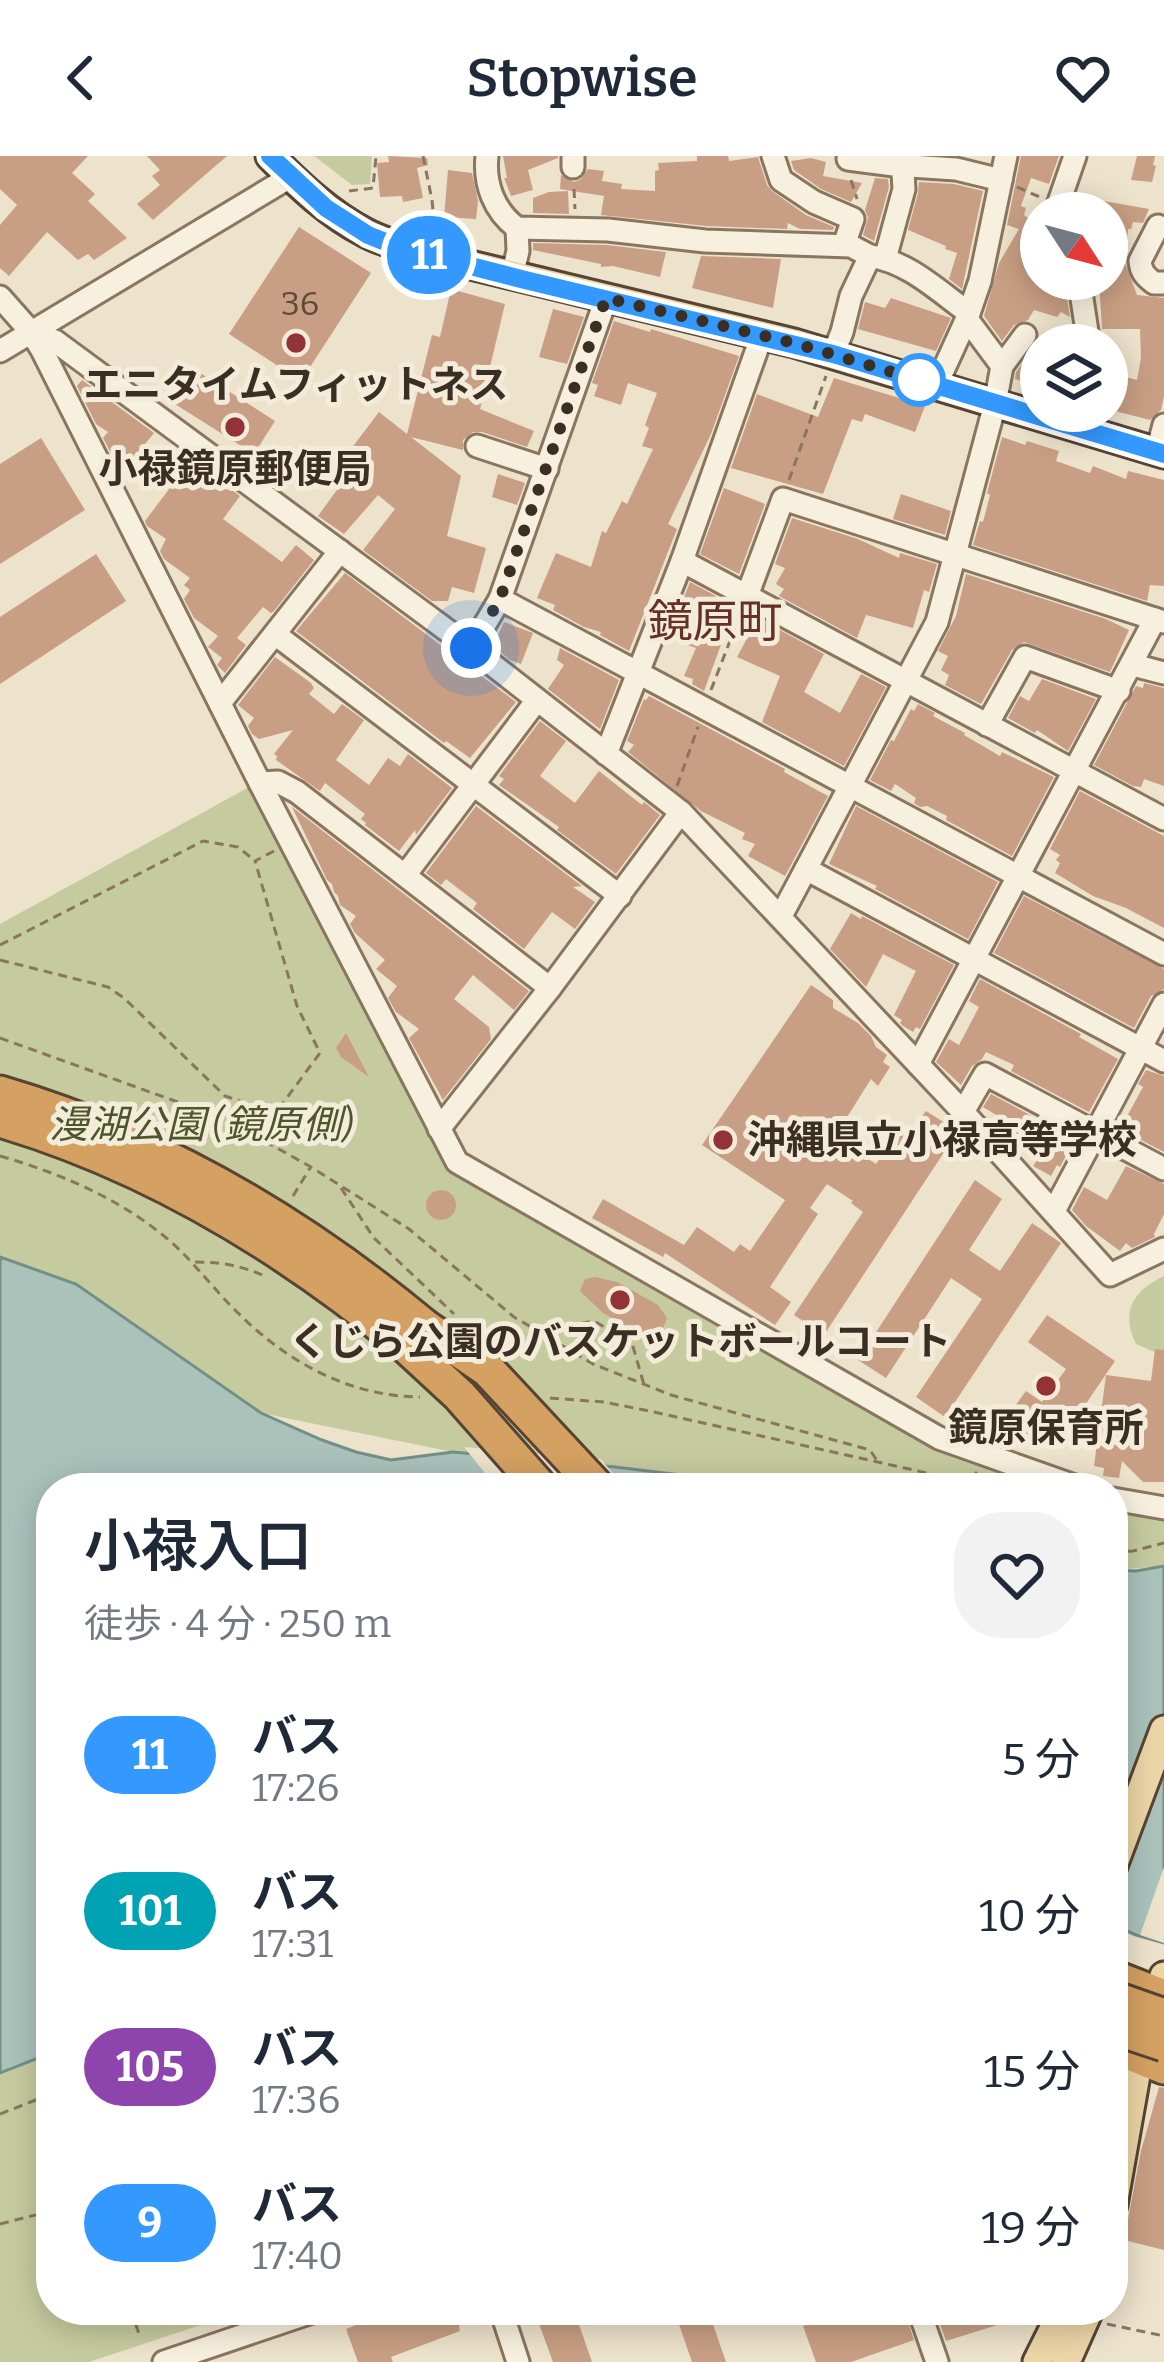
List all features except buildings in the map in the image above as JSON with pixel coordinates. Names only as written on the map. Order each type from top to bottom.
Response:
[{"type":"highway","points":[[0,1093],[113,1134],[244,1198],[345,1263],[415,1336],[528,1473]]},
{"type":"highway","points":[[0,1120],[105,1157],[197,1201],[415,1336],[477,1378],[558,1473]]},
{"type":"highway","points":[[415,1336],[448,1406],[504,1473]]},
{"type":"highway","points":[[415,1336],[488,1370],[584,1473]]},
{"type":"highway","points":[[1128,1986],[1162,1996]]},
{"type":"highway","points":[[1128,1997],[1162,1996]]},
{"type":"main road","points":[[270,156],[326,208],[368,235],[428,255],[762,335],[1020,409]]},
{"type":"main road","points":[[1118,432],[1162,444]]},
{"type":"main road","points":[[1128,1826],[1164,1730]]},
{"type":"main road","points":[[1130,2051],[1162,1996]]},
{"type":"main road","points":[[1037,2362],[1068,2325]]},
{"type":"main road","points":[[1066,2362],[1076,2325]]},
{"type":"street","points":[[488,156],[487,175],[495,206],[517,228],[512,276]]},
{"type":"street","points":[[773,156],[782,180],[814,202],[853,219],[844,245]]},
{"type":"street","points":[[936,386],[980,281],[1006,156]]},
{"type":"street","points":[[1063,192],[1076,156]]},
{"type":"street","points":[[848,158],[894,165],[902,160],[1000,180]]},
{"type":"street","points":[[833,354],[850,296],[878,258],[904,189],[902,160]]},
{"type":"street","points":[[0,351],[290,177]]},
{"type":"street","points":[[1158,226],[1140,261],[1147,278],[1164,283]]},
{"type":"street","points":[[517,228],[625,231],[705,242],[851,246],[926,281],[968,316],[1002,366]]},
{"type":"street","points":[[0,297],[31,332],[454,1158],[939,1438],[1038,1473]]},
{"type":"street","points":[[471,648],[500,599],[606,298]]},
{"type":"street","points":[[31,332],[55,341],[340,551],[681,812],[1110,1275],[1164,1249]]},
{"type":"street","points":[[606,754],[762,335]]},
{"type":"street","points":[[781,916],[937,622],[1002,366],[1020,342]]},
{"type":"street","points":[[478,446],[547,469]]},
{"type":"street","points":[[747,596],[783,499],[1160,621],[918,1064]]},
{"type":"street","points":[[220,704],[340,551]]},
{"type":"street","points":[[682,560],[1164,819]]},
{"type":"street","points":[[500,599],[1164,954]]},
{"type":"street","points":[[275,634],[620,896]]},
{"type":"street","points":[[987,725],[1024,658],[1119,692]]},
{"type":"street","points":[[1133,665],[1164,674]]},
{"type":"street","points":[[406,874],[537,700]]},
{"type":"street","points":[[260,783],[278,782],[297,792],[550,988]]},
{"type":"street","points":[[439,1129],[681,812]]},
{"type":"street","points":[[806,869],[1164,1061]]},
{"type":"street","points":[[1054,1211],[1164,1004]]},
{"type":"street","points":[[963,1112],[985,1074],[1164,1169]]},
{"type":"street","points":[[1128,1502],[1164,1508]]},
{"type":"street","points":[[164,2362],[274,2325]]},
{"type":"street","points":[[506,2325],[518,2362]]},
{"type":"street","points":[[922,2325],[930,2360]]},
{"type":"path","points":[[349,191],[373,188],[376,156]]},
{"type":"path","points":[[423,156],[435,230],[428,255]]},
{"type":"path","points":[[848,158],[856,193],[853,219]]},
{"type":"path","points":[[573,162],[577,229]]},
{"type":"path","points":[[1000,180],[1028,192]]},
{"type":"path","points":[[783,499],[833,354]]},
{"type":"path","points":[[0,945],[203,841],[238,847],[255,861],[298,1006],[320,1053],[276,1113],[251,1135]]},
{"type":"path","points":[[255,861],[282,846]]},
{"type":"path","points":[[0,960],[108,987],[225,1096],[276,1113]]},
{"type":"path","points":[[0,1038],[225,1119],[409,1228],[490,1298],[593,1364],[645,1386],[870,1450],[878,1462]]},
{"type":"path","points":[[287,1205],[310,1167]]},
{"type":"path","points":[[340,1186],[374,1238],[460,1320]]},
{"type":"path","points":[[193,1262],[245,1267],[270,1279]]},
{"type":"path","points":[[537,1332],[594,1321],[632,1343],[645,1386]]},
{"type":"path","points":[[1128,1551],[1164,1543]]},
{"type":"path","points":[[0,2114],[36,2100]]},
{"type":"path","points":[[0,2224],[36,2215]]},
{"type":"path","points":[[136,2325],[139,2334]]},
{"type":"path","points":[[1125,2325],[1164,2336]]},
{"type":"green space","points":[[314,156],[372,156],[370,184],[352,185]]},
{"type":"green space","name":"漫湖公園 (鏡原側)","points":[[251,786],[447,1169],[933,1445],[1009,1473],[664,1473],[453,1452],[261,1413],[76,1284],[0,1257],[0,924]]},
{"type":"green space","points":[[1164,1276],[1164,1356],[1136,1344],[1129,1322],[1137,1295]]},
{"type":"green space","points":[[1128,1512],[1164,1518],[1164,1566],[1128,1569]]},
{"type":"green space","points":[[36,2059],[36,2325],[201,2325],[89,2362],[0,2362],[0,2073]]},
{"type":"water","points":[[0,1257],[76,1284],[261,1413],[356,1452],[391,1460],[453,1452],[664,1473],[36,1473],[36,2059],[0,2073]]},
{"type":"water","points":[[1164,1566],[1164,1943],[1128,1932],[1128,1571]]},
{"type":"pier","points":[[464,1447],[601,1459],[613,1473],[485,1473]]},
{"type":"pier","points":[[1164,1867],[1164,1943],[1140,1935]]},
{"type":"bus line","name":"11","points":[[270,156],[326,208],[383,241],[521,279],[794,343],[1164,454]]},
{"type":"place","name":"エニタイムフィットネス","points":[[296,343]]},
{"type":"place","name":"小禄鏡原郵便局","points":[[235,427]]},
{"type":"place","name":"沖縄県立小禄高等学校","points":[[723,1140]]},
{"type":"place","name":"くじら公園のバスケットボールコート","points":[[620,1300]]},
{"type":"place","name":"鏡原保育所","points":[[1046,1386]]},
{"type":"district","name":"鏡原町","points":[[715,622]]},
{"type":"route","points":[[471,648],[500,599],[606,298],[794,343],[919,380]]}]
